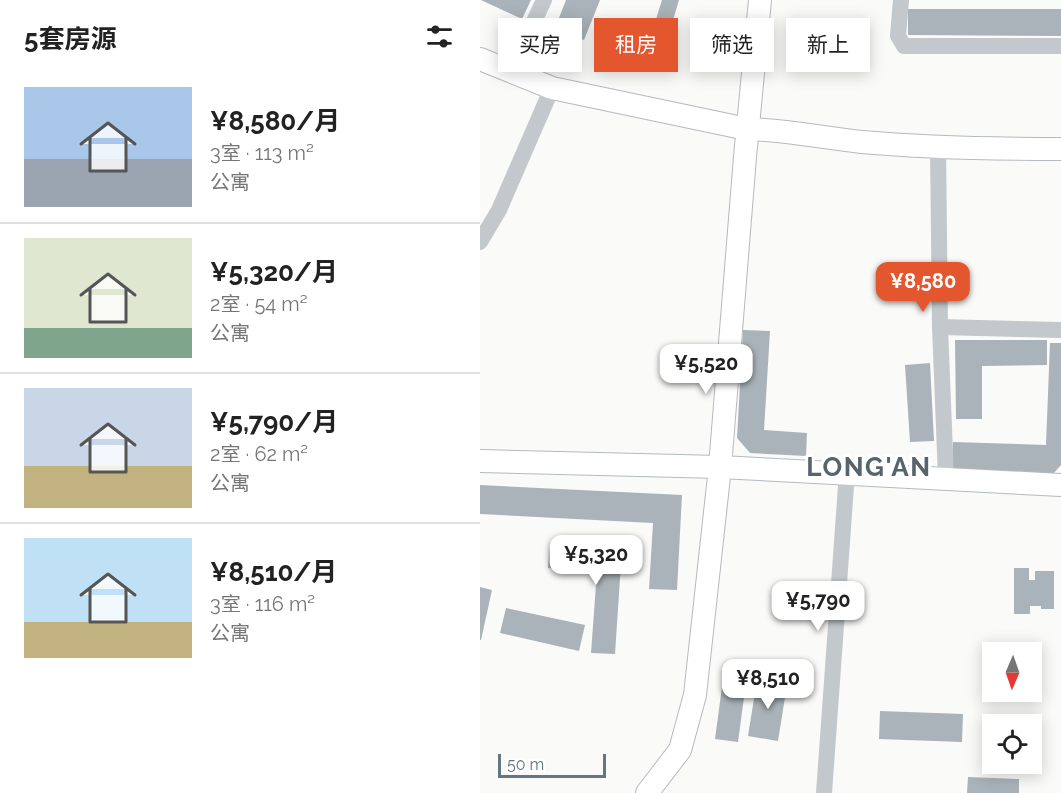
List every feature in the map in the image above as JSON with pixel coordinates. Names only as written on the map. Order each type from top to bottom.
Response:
[{"type":"street","points":[[535,18],[544,0]]},
{"type":"street","points":[[647,793],[680,750],[695,695],[720,467],[747,129],[760,0]]},
{"type":"street","points":[[900,0],[898,36],[904,46],[1061,46]]},
{"type":"street","points":[[480,58],[498,66]]},
{"type":"street","points":[[512,72],[552,88],[747,129],[938,147],[1061,149]]},
{"type":"street","points":[[480,242],[499,210],[552,88]]},
{"type":"street","points":[[938,147],[940,327],[946,478]]},
{"type":"street","points":[[940,327],[1061,330]]},
{"type":"street","points":[[480,461],[847,472],[1061,485]]},
{"type":"street","points":[[824,793],[847,472]]},
{"type":"building","points":[[481,0],[531,0],[522,18]]},
{"type":"building","points":[[566,0],[600,0],[584,40],[582,39],[582,18],[559,18]]},
{"type":"building","points":[[662,0],[679,0],[674,18],[656,18]]},
{"type":"building","points":[[908,9],[1061,9],[1061,36],[908,35]]},
{"type":"building","points":[[743,330],[770,331],[764,430],[807,433],[806,456],[750,453],[737,438]]},
{"type":"building","points":[[955,340],[1047,340],[1047,365],[982,366],[982,419],[956,419]]},
{"type":"building","points":[[1050,343],[1061,343],[1061,465],[1053,474],[952,470],[953,442],[1046,445]]},
{"type":"building","points":[[930,363],[934,441],[910,442],[905,365]]},
{"type":"building","points":[[480,485],[682,495],[677,590],[649,589],[653,523],[480,514]]},
{"type":"building","points":[[550,543],[622,548],[615,654],[591,653],[597,571],[548,568]]},
{"type":"building","points":[[1014,568],[1029,568],[1029,580],[1035,580],[1035,571],[1054,571],[1054,609],[1030,606],[1030,614],[1014,614]]},
{"type":"building","points":[[480,587],[492,590],[481,640],[480,640]]},
{"type":"building","points":[[506,608],[585,625],[579,651],[500,633]]},
{"type":"building","points":[[724,672],[747,675],[738,742],[715,739]]},
{"type":"building","points":[[757,680],[787,685],[778,741],[748,736]]},
{"type":"building","points":[[880,711],[963,714],[962,742],[879,739]]},
{"type":"building","points":[[968,777],[1019,779],[1019,793],[967,793]]},
{"type":"district","name":"LONG'AN","points":[[869,467]]}]
